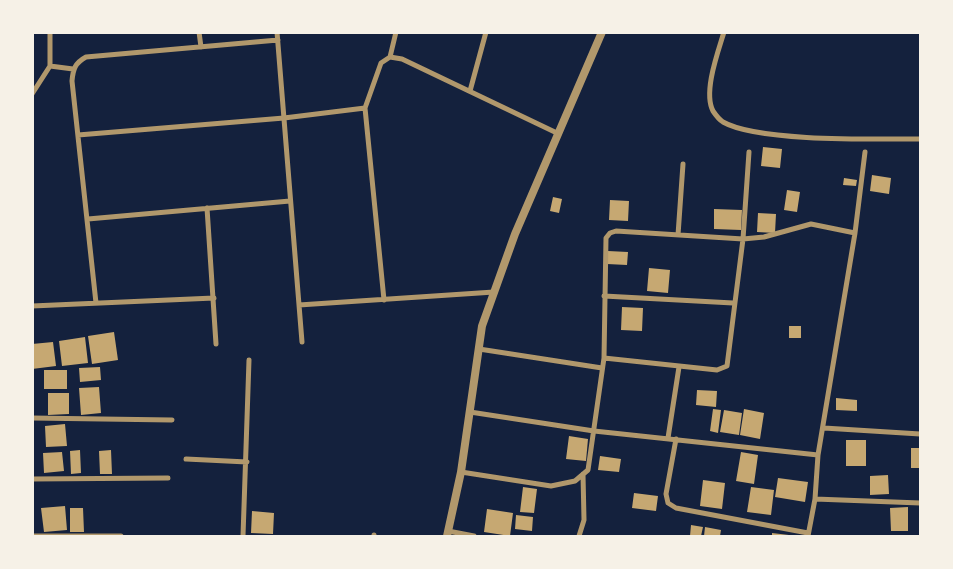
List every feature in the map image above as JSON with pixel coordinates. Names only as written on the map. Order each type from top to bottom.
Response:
[{"type":"street","points":[[32,94],[50,66],[50,32]]},
{"type":"street","points":[[199,32],[200,47]]},
{"type":"street","points":[[277,32],[302,342]]},
{"type":"street","points":[[384,300],[366,108],[381,63],[390,57],[396,32]]},
{"type":"street","points":[[470,91],[486,32]]},
{"type":"street","points":[[474,536],[448,534],[461,472],[482,326],[515,234],[602,32]]},
{"type":"street","points":[[724,32],[711,81],[710,100],[713,111],[722,122],[750,130],[782,134],[920,139]]},
{"type":"street","points":[[96,303],[72,81],[73,69],[79,60],[86,57],[278,40]]},
{"type":"street","points":[[390,57],[402,59],[559,134]]},
{"type":"street","points":[[50,66],[73,69]]},
{"type":"street","points":[[78,135],[284,118],[366,108]]},
{"type":"street","points":[[604,358],[717,370],[727,366],[733,303],[743,239],[749,152]]},
{"type":"street","points":[[676,439],[666,494],[668,503],[676,508],[808,535],[815,498],[818,455],[855,233],[865,152]]},
{"type":"street","points":[[678,235],[683,164]]},
{"type":"street","points":[[88,219],[290,201]]},
{"type":"street","points":[[207,208],[216,344]]},
{"type":"street","points":[[461,472],[551,486],[574,481],[588,470],[604,358],[606,238],[610,233],[616,231],[743,239],[764,237],[811,224],[855,233]]},
{"type":"street","points":[[299,305],[494,292]]},
{"type":"street","points":[[604,296],[733,303]]},
{"type":"street","points":[[32,306],[214,298]]},
{"type":"street","points":[[479,348],[602,368]]},
{"type":"street","points":[[243,536],[249,360]]},
{"type":"street","points":[[668,438],[679,366]]},
{"type":"street","points":[[470,412],[594,431],[818,455]]},
{"type":"street","points":[[32,418],[172,420]]},
{"type":"street","points":[[824,428],[920,434]]},
{"type":"street","points":[[186,459],[247,462]]},
{"type":"street","points":[[578,536],[584,520],[583,474]]},
{"type":"street","points":[[32,479],[168,478]]},
{"type":"street","points":[[815,498],[920,503]]},
{"type":"street","points":[[32,536],[122,536]]},
{"type":"building","points":[[763,147],[782,149],[780,168],[761,166]]},
{"type":"building","points":[[872,175],[891,178],[889,194],[870,191]]},
{"type":"building","points":[[844,178],[857,180],[856,186],[843,185]]},
{"type":"building","points":[[787,190],[800,192],[797,212],[784,210]]},
{"type":"building","points":[[553,197],[562,199],[559,213],[550,211]]},
{"type":"building","points":[[610,200],[629,201],[628,221],[609,220]]},
{"type":"building","points":[[714,209],[742,210],[741,230],[714,229]]},
{"type":"building","points":[[758,213],[776,214],[775,233],[757,232]]},
{"type":"building","points":[[608,251],[628,252],[627,265],[607,264]]},
{"type":"building","points":[[649,268],[670,270],[668,293],[647,291]]},
{"type":"building","points":[[622,307],[643,308],[642,331],[621,330]]},
{"type":"building","points":[[789,326],[801,326],[801,338],[789,338]]},
{"type":"building","points":[[114,332],[118,360],[92,364],[88,336]]},
{"type":"building","points":[[85,337],[88,363],[62,366],[59,341]]},
{"type":"building","points":[[53,342],[56,366],[32,369],[32,344]]},
{"type":"building","points":[[100,367],[101,380],[80,382],[79,368]]},
{"type":"building","points":[[44,370],[67,370],[67,389],[44,389]]},
{"type":"building","points":[[99,387],[101,413],[81,415],[79,388]]},
{"type":"building","points":[[697,390],[717,391],[716,407],[696,405]]},
{"type":"building","points":[[48,393],[69,393],[69,414],[48,415]]},
{"type":"building","points":[[836,398],[857,400],[857,411],[836,410]]},
{"type":"building","points":[[713,409],[721,410],[718,433],[710,431]]},
{"type":"building","points":[[744,409],[764,413],[760,439],[740,435]]},
{"type":"building","points":[[724,410],[742,413],[739,435],[720,432]]},
{"type":"building","points":[[65,424],[67,446],[46,447],[45,426]]},
{"type":"building","points":[[569,436],[588,439],[586,461],[566,459]]},
{"type":"building","points":[[846,440],[866,440],[866,466],[846,466]]},
{"type":"building","points":[[911,448],[920,448],[920,468],[911,468]]},
{"type":"building","points":[[80,450],[81,473],[71,474],[70,451]]},
{"type":"building","points":[[111,450],[112,474],[100,474],[99,451]]},
{"type":"building","points":[[62,452],[64,471],[44,473],[43,453]]},
{"type":"building","points":[[741,452],[758,455],[754,484],[736,481]]},
{"type":"building","points":[[600,456],[621,459],[619,472],[598,470]]},
{"type":"building","points":[[888,475],[889,494],[870,495],[870,476]]},
{"type":"building","points":[[778,478],[808,482],[805,502],[775,497]]},
{"type":"building","points":[[703,480],[725,483],[722,509],[700,506]]},
{"type":"building","points":[[523,487],[537,489],[534,513],[520,512]]},
{"type":"building","points":[[751,487],[774,490],[771,515],[747,512]]},
{"type":"building","points":[[634,493],[658,496],[656,511],[632,508]]},
{"type":"building","points":[[65,506],[67,530],[44,532],[41,508]]},
{"type":"building","points":[[908,507],[908,531],[891,531],[890,508]]},
{"type":"building","points":[[70,508],[83,508],[84,532],[70,532]]},
{"type":"building","points":[[487,509],[513,513],[510,536],[484,532]]},
{"type":"building","points":[[252,511],[274,513],[273,534],[251,533]]},
{"type":"building","points":[[516,515],[533,517],[532,531],[515,529]]},
{"type":"building","points":[[691,525],[703,527],[701,536],[690,536]]},
{"type":"building","points":[[705,527],[721,530],[720,536],[704,536]]},
{"type":"building","points":[[772,533],[789,535],[789,536],[772,536]]}]
